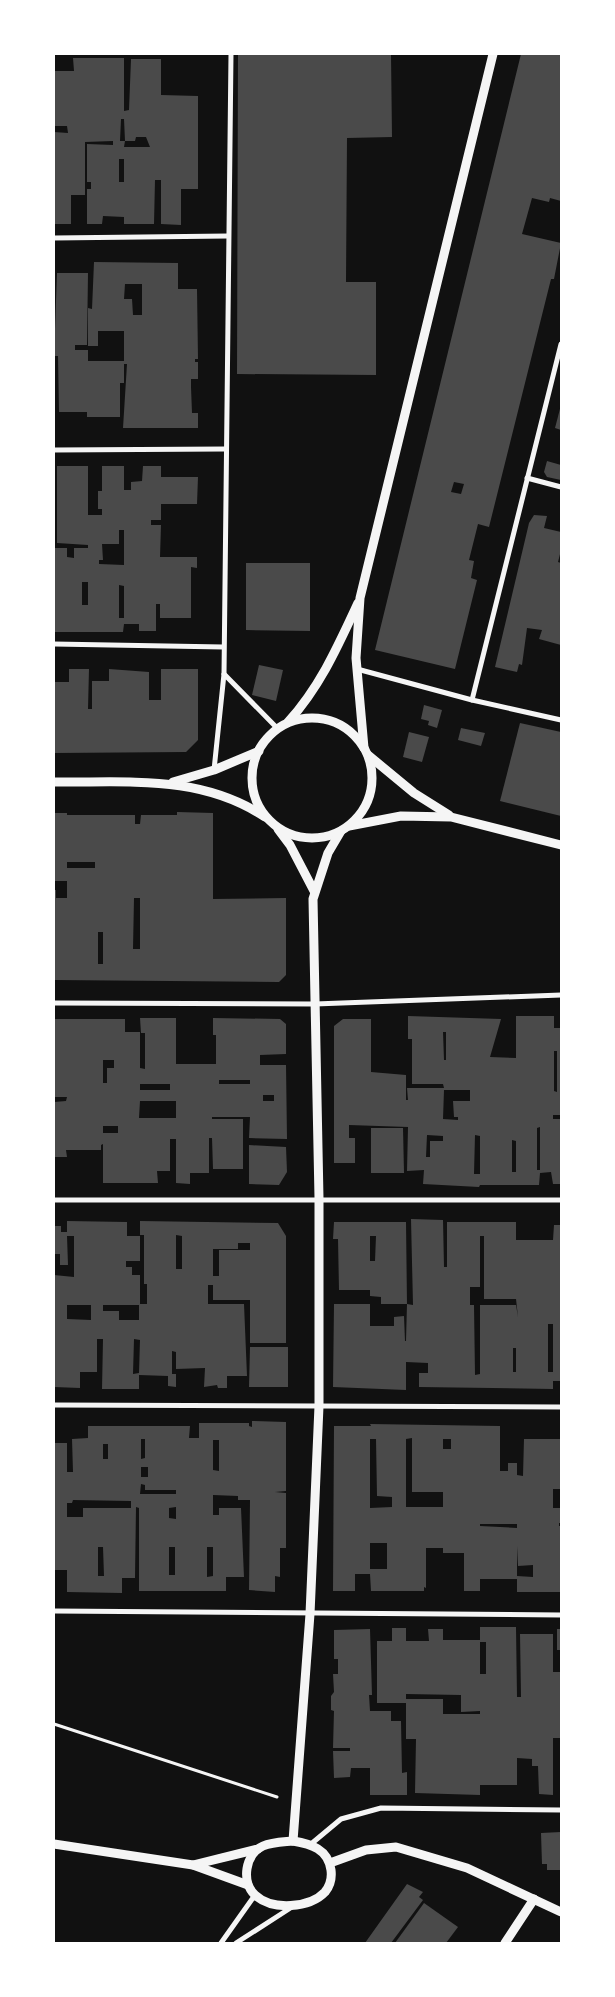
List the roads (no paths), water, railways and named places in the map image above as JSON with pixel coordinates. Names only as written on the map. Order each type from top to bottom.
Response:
[{"type":"street","points":[[214,770],[224,674],[225,449],[231,54]]},
{"type":"street","points":[[293,1841],[294,1802],[310,1614],[319,1406],[319,1198],[314,891],[328,853],[344,828],[358,815],[367,801],[371,786],[372,770],[366,751],[357,669],[360,598],[493,54]]},
{"type":"street","points":[[54,238],[228,236]]},
{"type":"street","points":[[472,700],[561,344]]},
{"type":"street","points":[[54,450],[225,449]]},
{"type":"street","points":[[527,478],[561,487]]},
{"type":"street","points":[[286,724],[304,705],[320,681],[360,598]]},
{"type":"street","points":[[54,644],[223,647]]},
{"type":"street","points":[[357,669],[472,700],[561,720]]},
{"type":"street","points":[[224,674],[278,729]]},
{"type":"street","points":[[314,891],[290,845],[259,805],[253,788],[253,769],[258,751],[266,739],[286,724],[304,718],[321,719],[338,724],[353,734],[366,751],[414,793],[451,817]]},
{"type":"street","points":[[168,783],[214,770],[258,751]]},
{"type":"street","points":[[54,782],[168,783],[230,797],[296,836],[319,837],[344,828],[401,816],[451,817],[561,845]]},
{"type":"street","points":[[54,1003],[315,1004],[561,995]]},
{"type":"street","points":[[54,1200],[319,1198],[561,1200]]},
{"type":"street","points":[[54,1405],[561,1406]]},
{"type":"street","points":[[54,1611],[561,1615]]},
{"type":"street","points":[[310,1844],[341,1819],[381,1808],[561,1810]]},
{"type":"street","points":[[193,1865],[258,1849],[275,1842],[293,1841],[310,1844],[323,1852],[330,1863],[332,1877],[328,1889],[320,1898],[308,1904],[269,1903],[255,1895],[248,1885],[246,1873],[250,1858],[258,1849]]},
{"type":"street","points":[[54,1844],[193,1865],[248,1885]]},
{"type":"street","points":[[330,1863],[366,1850],[396,1848],[467,1868],[561,1912]]},
{"type":"street","points":[[222,1943],[255,1895]]},
{"type":"street","points":[[505,1943],[534,1899]]},
{"type":"street","points":[[236,1943],[265,1922],[297,1904]]}]
